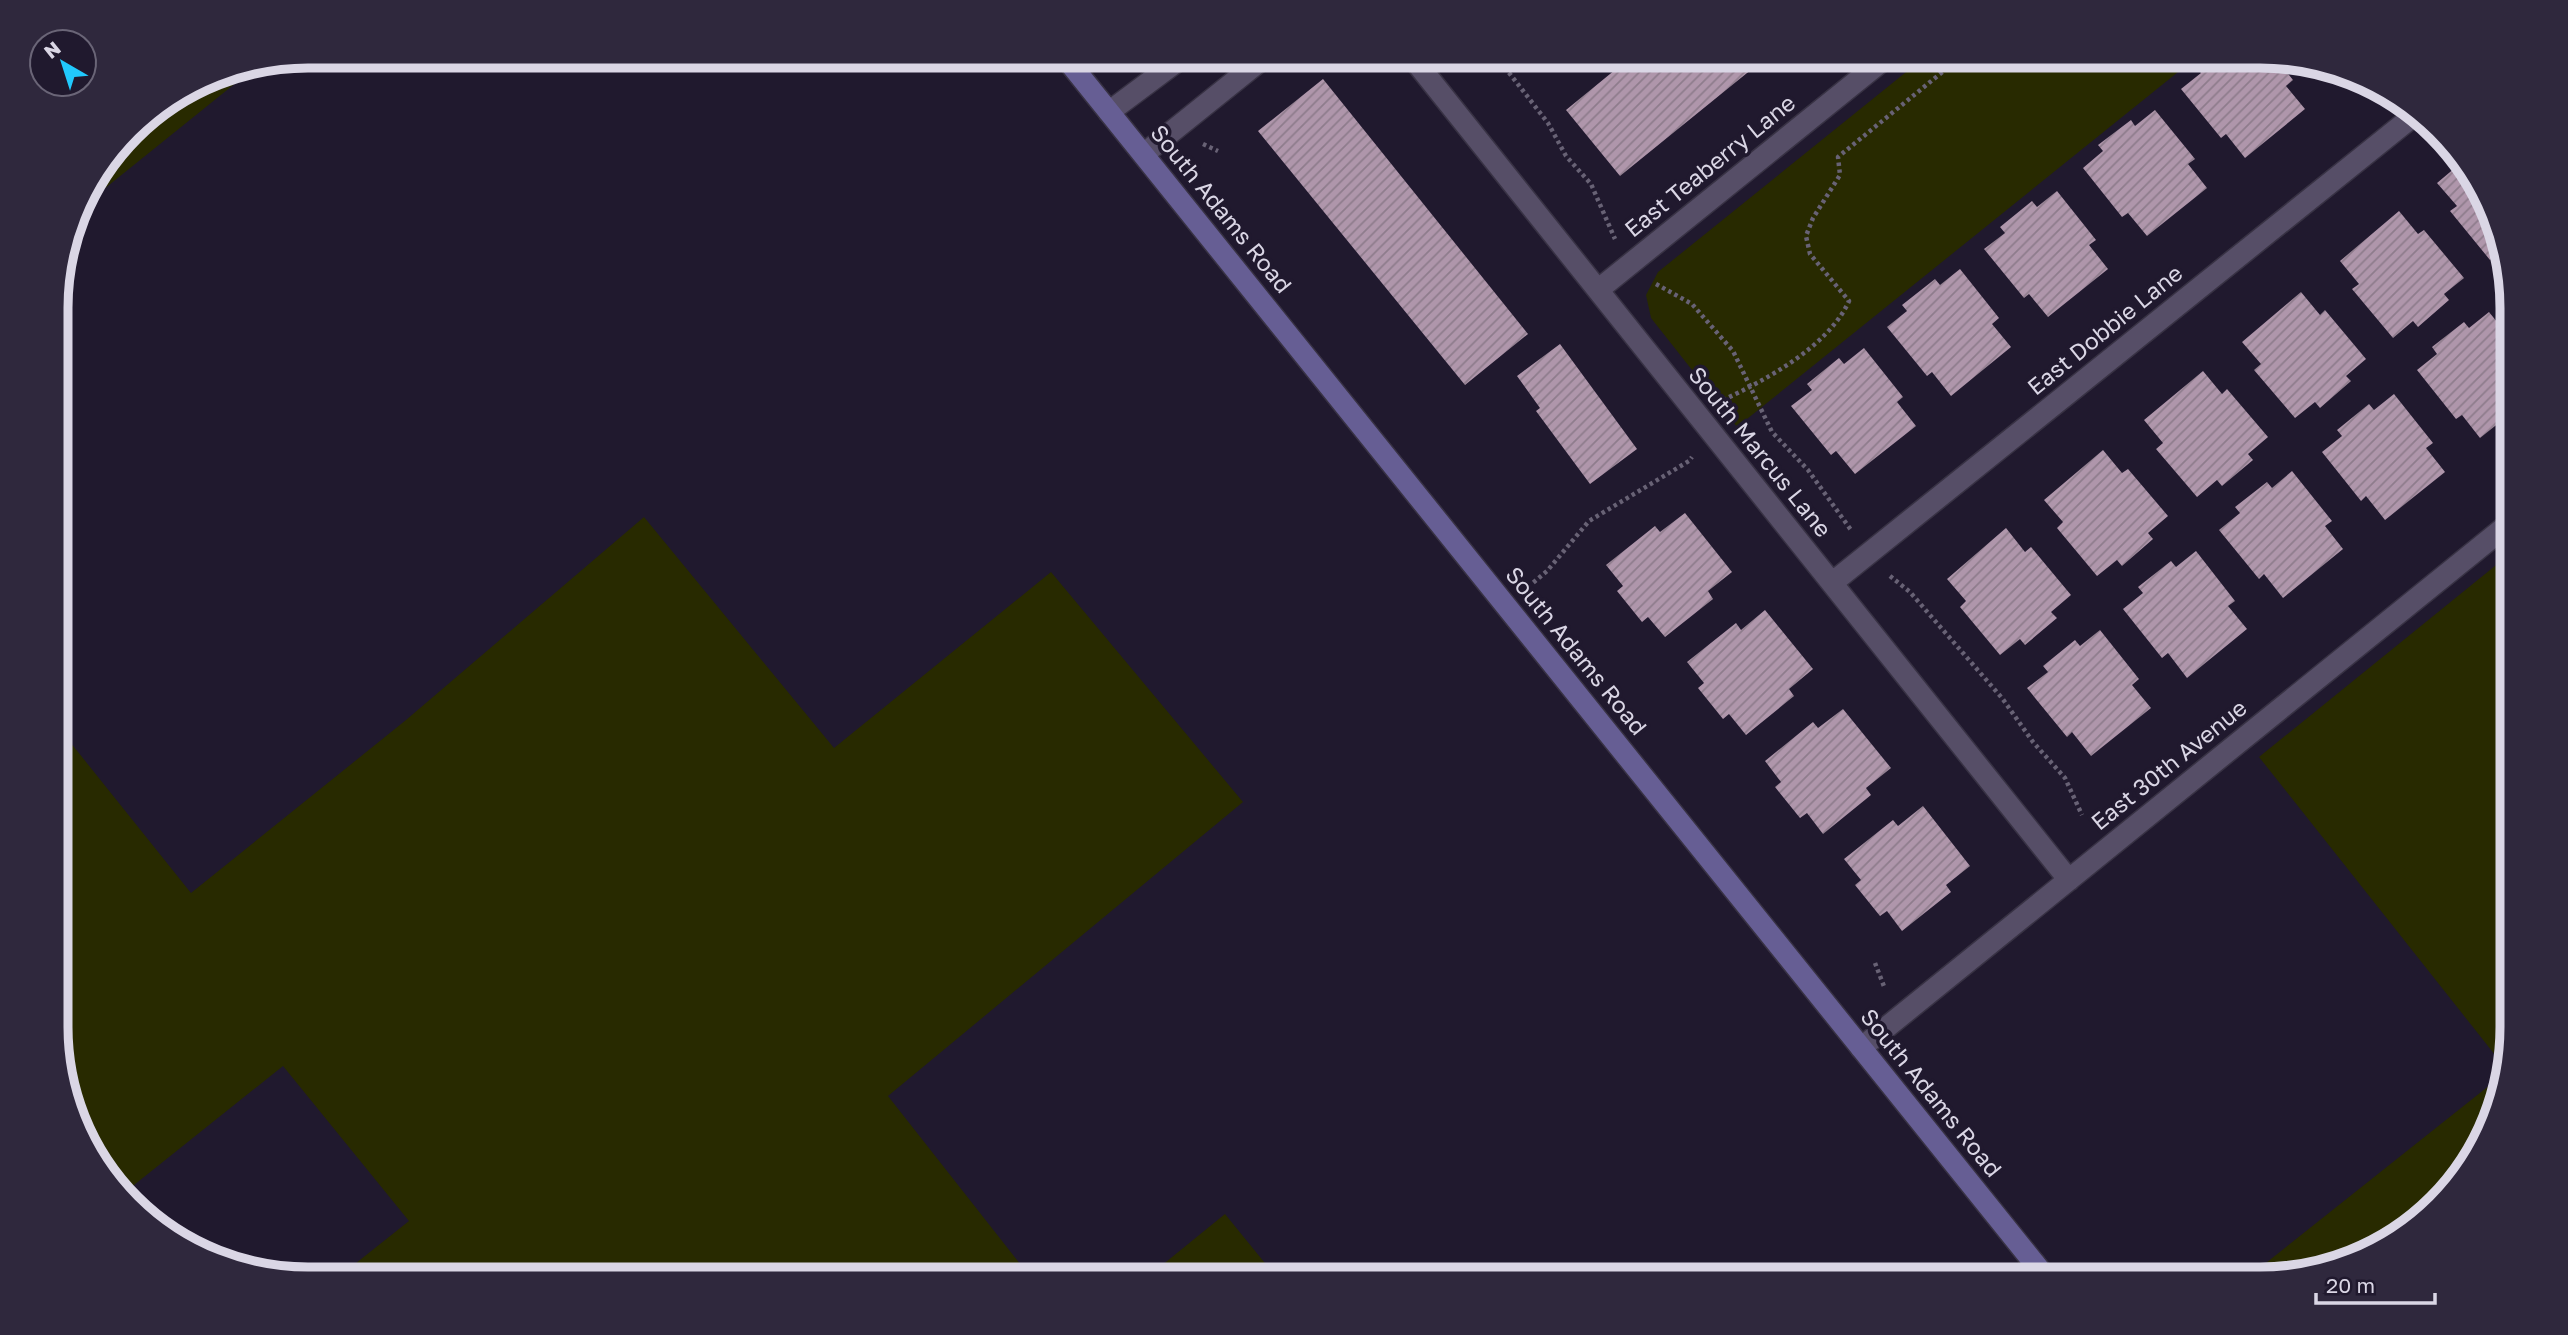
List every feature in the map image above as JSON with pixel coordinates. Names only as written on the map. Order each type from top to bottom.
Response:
[{"type":"street","name":"South Adams Road","points":[[1075,68],[2037,1266]]},
{"type":"street","points":[[1110,112],[1168,68]]},
{"type":"street","points":[[1144,154],[1251,68]]},
{"type":"street","name":"South Marcus Lane","points":[[1421,68],[2068,880]]},
{"type":"street","name":"East Teaberry Lane","points":[[1598,290],[1873,68]]},
{"type":"street","name":"East Dobbie Lane","points":[[1832,583],[2408,120]]},
{"type":"street","name":"East 30th Avenue","points":[[1861,1048],[2500,531]]},
{"type":"path","points":[[1505,68],[1548,123],[1566,156],[1591,184],[1626,267],[1692,304],[1733,351],[1772,432],[1808,470],[1846,521],[1866,556],[1910,592],[2002,698],[2033,742],[2064,778],[2082,815]]},
{"type":"path","points":[[1506,605],[1547,571],[1589,521],[1689,461],[1723,400],[1784,368],[1842,318],[1849,301],[1810,254],[1806,236],[1813,218],[1840,175],[1838,157],[1947,68]]},
{"type":"green space","points":[[1911,68],[2183,68],[1737,427],[1651,318],[1646,295],[1658,272]]},
{"type":"green space","points":[[242,78],[98,194],[128,150],[150,128],[188,100],[216,86]]},
{"type":"green space","points":[[644,517],[834,748],[1051,572],[1243,802],[888,1096],[1022,1267],[351,1267],[409,1221],[283,1066],[130,1188],[100,1147],[86,1119],[70,1058],[68,740],[191,893],[406,720]]},
{"type":"green space","points":[[2500,562],[2498,1059],[2259,757]]},
{"type":"green space","points":[[2493,1082],[2482,1119],[2459,1160],[2440,1185],[2418,1207],[2366,1242],[2337,1254],[2307,1262],[2262,1266]]},
{"type":"green space","points":[[1225,1214],[1268,1267],[1160,1267]]},
{"type":"building","points":[[1617,68],[1753,68],[1620,176],[1566,110]]},
{"type":"building","points":[[2197,68],[2285,70],[2293,80],[2286,86],[2305,109],[2245,158],[2226,134],[2221,138],[2181,89],[2201,73]]},
{"type":"building","points":[[1323,79],[1528,334],[1465,385],[1258,131]]},
{"type":"building","points":[[2155,110],[2195,159],[2188,164],[2207,188],[2147,236],[2128,213],[2122,217],[2083,168],[2103,151],[2098,145],[2131,120],[2135,126]]},
{"type":"building","points":[[2454,168],[2482,216],[2494,257],[2490,260],[2450,211],[2457,206],[2437,183]]},
{"type":"building","points":[[2057,191],[2096,240],[2089,245],[2108,269],[2048,317],[2029,294],[2024,298],[1984,249],[2005,233],[2000,227],[2032,201],[2037,207]]},
{"type":"building","points":[[2399,211],[2418,234],[2424,230],[2464,278],[2444,294],[2449,300],[2418,327],[2413,321],[2393,338],[2352,289],[2359,284],[2340,261]]},
{"type":"building","points":[[1960,269],[1999,318],[1992,324],[2011,347],[1951,396],[1932,372],[1927,376],[1887,327],[1907,311],[1902,305],[1935,279],[1940,285]]},
{"type":"building","points":[[2301,292],[2320,315],[2325,310],[2366,359],[2346,376],[2351,381],[2320,408],[2315,402],[2295,418],[2254,370],[2261,364],[2242,342]]},
{"type":"building","points":[[2489,312],[2500,326],[2500,422],[2480,438],[2462,415],[2456,419],[2417,370],[2437,354],[2432,347],[2464,322],[2469,328]]},
{"type":"building","points":[[1560,344],[1637,449],[1590,484],[1536,411],[1540,408],[1517,376]]},
{"type":"building","points":[[1864,348],[1903,397],[1897,402],[1916,426],[1855,474],[1836,451],[1831,455],[1791,406],[1812,390],[1807,384],[1839,358],[1844,364]]},
{"type":"building","points":[[2203,371],[2222,394],[2227,389],[2268,437],[2248,454],[2253,460],[2222,486],[2217,480],[2197,497],[2156,449],[2163,443],[2144,420]]},
{"type":"building","points":[[2394,394],[2433,443],[2426,448],[2445,472],[2385,520],[2366,496],[2361,501],[2322,452],[2342,436],[2337,430],[2369,404],[2374,410]]},
{"type":"building","points":[[2103,450],[2122,473],[2128,469],[2168,516],[2148,533],[2153,539],[2122,566],[2117,560],[2097,576],[2057,528],[2063,522],[2044,500]]},
{"type":"building","points":[[2292,471],[2332,521],[2325,526],[2343,549],[2283,598],[2264,574],[2259,579],[2219,530],[2240,513],[2235,507],[2267,482],[2272,488]]},
{"type":"building","points":[[1685,513],[1732,572],[1708,591],[1713,599],[1665,637],[1648,617],[1642,622],[1617,591],[1623,586],[1606,565],[1655,526],[1660,532]]},
{"type":"building","points":[[2006,528],[2025,552],[2031,547],[2071,595],[2051,612],[2057,618],[2025,645],[2020,639],[2000,655],[1960,607],[1966,601],[1947,579]]},
{"type":"building","points":[[2196,551],[2235,601],[2228,606],[2247,629],[2187,678],[2168,653],[2162,658],[2123,609],[2143,593],[2138,587],[2171,561],[2176,567]]},
{"type":"building","points":[[1765,610],[1813,669],[1789,689],[1794,696],[1746,735],[1729,714],[1723,719],[1698,688],[1704,683],[1687,662],[1736,623],[1741,630]]},
{"type":"building","points":[[2100,630],[2139,679],[2132,685],[2151,708],[2091,756],[2072,732],[2067,737],[2027,688],[2048,672],[2043,666],[2075,640],[2080,646]]},
{"type":"building","points":[[1843,709],[1891,768],[1866,788],[1871,795],[1823,834],[1807,813],[1800,818],[1775,787],[1781,782],[1765,761],[1813,722],[1818,728]]},
{"type":"building","points":[[1923,806],[1970,866],[1946,885],[1951,892],[1902,931],[1887,911],[1880,916],[1855,885],[1861,880],[1844,859],[1893,820],[1898,826]]}]
